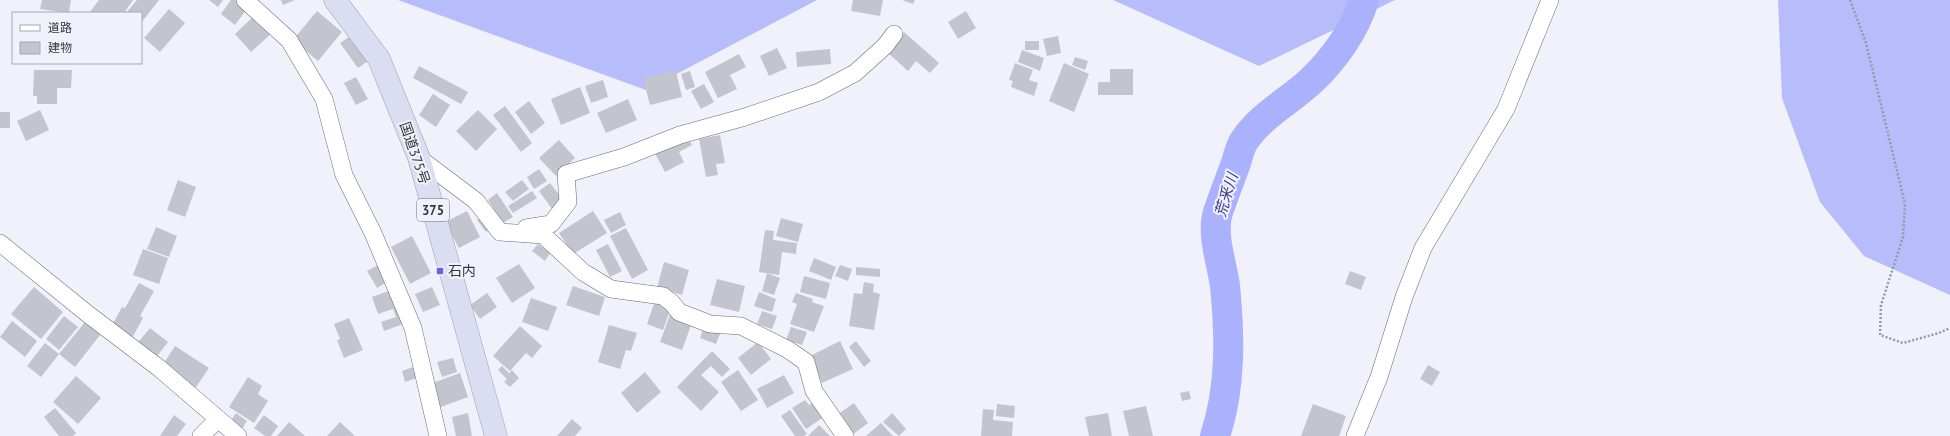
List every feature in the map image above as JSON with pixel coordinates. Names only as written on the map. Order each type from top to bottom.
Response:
[{"type":"highway","name":"国道375号","points":[[335,0],[379,59],[418,158],[496,436]]},
{"type":"street","points":[[245,0],[289,40],[324,99],[344,175],[373,233],[414,328],[438,436]]},
{"type":"street","points":[[1356,436],[1379,377],[1404,297],[1423,248],[1506,109],[1550,0]]},
{"type":"street","points":[[500,232],[551,224],[568,202],[566,174],[624,157],[680,135],[745,117],[819,92],[855,72],[885,46],[894,34]]},
{"type":"street","points":[[418,158],[476,202],[500,232],[543,235],[583,272],[611,289],[663,296],[672,303],[679,312],[710,324],[741,326],[787,348],[806,362],[814,391],[846,436]]},
{"type":"street","points":[[0,242],[89,315],[159,368],[238,436]]},
{"type":"street","points":[[201,436],[218,419]]},
{"type":"path","points":[[1850,0],[1866,43],[1905,204],[1903,237],[1882,305],[1880,335],[1903,343],[1939,333],[1950,328]]},
{"type":"shaded area","points":[[398,0],[817,0],[646,90]]},
{"type":"shaded area","points":[[1113,0],[1395,0],[1259,66]]},
{"type":"shaded area","points":[[1778,0],[1950,0],[1950,295],[1864,256],[1820,202],[1782,98]]},
{"type":"building","points":[[42,0],[71,0],[69,12],[40,9]]},
{"type":"building","points":[[99,0],[133,0],[125,12],[90,12]]},
{"type":"building","points":[[137,0],[159,0],[142,22],[142,12],[127,12]]},
{"type":"building","points":[[209,0],[223,0],[218,7]]},
{"type":"building","points":[[231,0],[241,0],[249,6],[235,25],[221,14]]},
{"type":"building","points":[[281,0],[295,0],[283,5]]},
{"type":"building","points":[[853,0],[883,0],[880,16],[851,11]]},
{"type":"building","points":[[902,0],[915,0],[913,4]]},
{"type":"building","points":[[169,9],[185,23],[160,52],[144,38]]},
{"type":"building","points":[[317,11],[342,32],[318,61],[293,40]]},
{"type":"building","points":[[966,11],[976,28],[958,39],[948,22]]},
{"type":"building","points":[[257,13],[274,31],[251,52],[235,34]]},
{"type":"building","points":[[361,29],[378,54],[358,68],[340,43]]},
{"type":"building","points":[[904,32],[939,63],[930,73],[916,61],[908,71],[887,52]]},
{"type":"building","points":[[1058,36],[1061,53],[1047,56],[1043,39]]},
{"type":"building","points":[[1025,41],[1039,41],[1039,50],[1025,50]]},
{"type":"building","points":[[777,48],[787,68],[769,76],[760,56]]},
{"type":"building","points":[[830,49],[831,64],[797,67],[796,52]]},
{"type":"building","points":[[1022,50],[1044,58],[1040,71],[1018,62]]},
{"type":"building","points":[[739,54],[746,67],[730,75],[737,89],[718,98],[705,72]]},
{"type":"building","points":[[1075,57],[1088,61],[1085,70],[1072,65]]},
{"type":"building","points":[[1015,63],[1033,70],[1029,80],[1038,83],[1034,96],[1011,87],[1013,81],[1009,80]]},
{"type":"building","points":[[1064,63],[1089,74],[1074,112],[1049,101]]},
{"type":"building","points":[[419,66],[468,92],[461,104],[413,78]]},
{"type":"building","points":[[1110,69],[1133,69],[1133,95],[1098,95],[1098,82],[1110,82]]},
{"type":"building","points":[[34,70],[72,70],[71,88],[57,88],[57,104],[37,104],[37,96],[33,96]]},
{"type":"building","points":[[676,71],[682,97],[650,105],[643,78]]},
{"type":"building","points":[[690,71],[695,87],[686,90],[681,74]]},
{"type":"building","points":[[356,77],[368,99],[356,105],[344,83]]},
{"type":"building","points":[[603,80],[608,97],[591,103],[585,86]]},
{"type":"building","points":[[704,84],[714,102],[701,109],[691,91]]},
{"type":"building","points":[[580,87],[590,113],[561,125],[551,99]]},
{"type":"building","points":[[433,94],[450,105],[436,127],[419,115]]},
{"type":"building","points":[[628,99],[637,120],[606,133],[597,113]]},
{"type":"building","points":[[529,101],[545,123],[531,134],[515,112]]},
{"type":"building","points":[[505,106],[532,143],[521,152],[493,115]]},
{"type":"building","points":[[40,110],[49,130],[26,141],[17,121]]},
{"type":"building","points":[[478,110],[497,129],[476,151],[456,131]]},
{"type":"building","points":[[0,112],[10,112],[10,128],[0,128]]},
{"type":"building","points":[[682,127],[692,145],[679,152],[684,162],[665,172],[650,144]]},
{"type":"building","points":[[720,135],[725,163],[716,164],[718,175],[706,177],[699,139]]},
{"type":"building","points":[[559,140],[575,158],[556,176],[539,158]]},
{"type":"building","points":[[539,169],[547,181],[534,189],[527,177]]},
{"type":"building","points":[[178,180],[196,187],[185,217],[167,210]]},
{"type":"building","points":[[522,180],[529,189],[513,201],[505,192]]},
{"type":"building","points":[[550,183],[564,201],[552,209],[539,191]]},
{"type":"building","points":[[532,191],[537,198],[513,213],[508,206]]},
{"type":"building","points":[[497,193],[513,217],[503,223],[488,200]]},
{"type":"building","points":[[467,211],[480,237],[459,248],[445,222]]},
{"type":"building","points":[[593,211],[607,233],[573,254],[559,233]]},
{"type":"building","points":[[620,212],[626,225],[611,233],[604,220]]},
{"type":"building","points":[[484,214],[494,227],[486,232],[477,220]]},
{"type":"building","points":[[781,218],[803,224],[798,242],[776,236]]},
{"type":"building","points":[[156,227],[177,236],[169,257],[147,249]]},
{"type":"building","points":[[626,228],[648,270],[632,279],[610,236]]},
{"type":"building","points":[[765,230],[774,231],[773,240],[797,243],[796,254],[782,252],[779,275],[759,272]]},
{"type":"building","points":[[412,236],[431,273],[410,284],[391,247]]},
{"type":"building","points":[[538,244],[550,253],[545,261],[532,251]]},
{"type":"building","points":[[608,244],[622,271],[610,277],[596,250]]},
{"type":"building","points":[[143,249],[168,258],[159,284],[133,275]]},
{"type":"building","points":[[814,258],[836,267],[831,280],[809,271]]},
{"type":"building","points":[[664,262],[689,270],[682,295],[657,288]]},
{"type":"building","points":[[380,264],[390,280],[377,288],[367,271]]},
{"type":"building","points":[[519,264],[535,288],[512,303],[496,278]]},
{"type":"building","points":[[840,265],[852,269],[848,281],[835,276]]},
{"type":"building","points":[[856,267],[880,269],[880,277],[856,275]]},
{"type":"building","points":[[1350,271],[1366,277],[1361,290],[1345,284]]},
{"type":"building","points":[[767,273],[780,278],[774,295],[762,291]]},
{"type":"building","points":[[804,276],[830,283],[826,299],[800,292]]},
{"type":"building","points":[[717,279],[745,286],[739,312],[710,305]]},
{"type":"building","points":[[864,282],[874,284],[873,292],[880,294],[874,330],[849,326],[854,293],[862,294]]},
{"type":"building","points":[[139,283],[154,291],[140,316],[143,318],[132,338],[111,327],[122,307],[125,308]]},
{"type":"building","points":[[573,286],[605,297],[599,316],[566,305]]},
{"type":"building","points":[[34,287],[63,312],[41,339],[11,314]]},
{"type":"building","points":[[432,287],[440,305],[423,312],[415,294]]},
{"type":"building","points":[[394,289],[406,323],[384,331],[381,322],[396,317],[393,309],[378,314],[372,297]]},
{"type":"building","points":[[759,292],[776,299],[772,312],[754,306]]},
{"type":"building","points":[[487,293],[497,307],[480,319],[470,305]]},
{"type":"building","points":[[796,293],[813,299],[812,302],[824,306],[814,332],[790,324],[797,304],[792,302]]},
{"type":"building","points":[[531,298],[557,307],[548,331],[522,322]]},
{"type":"building","points":[[655,301],[671,307],[663,330],[647,324]]},
{"type":"building","points":[[762,311],[777,316],[772,329],[757,324]]},
{"type":"building","points":[[671,312],[693,320],[682,350],[660,342]]},
{"type":"building","points":[[64,316],[78,327],[59,350],[46,339]]},
{"type":"building","points":[[349,318],[363,350],[344,358],[337,340],[340,339],[334,324]]},
{"type":"building","points":[[12,321],[37,341],[25,357],[0,337]]},
{"type":"building","points":[[85,322],[100,335],[75,367],[59,354]]},
{"type":"building","points":[[705,323],[722,329],[716,344],[700,338]]},
{"type":"building","points":[[609,325],[637,333],[631,351],[626,350],[620,369],[598,362]]},
{"type":"building","points":[[520,326],[542,346],[532,358],[526,353],[510,371],[493,356]]},
{"type":"building","points":[[791,327],[807,332],[802,345],[786,340]]},
{"type":"building","points":[[150,328],[168,342],[154,360],[135,346]]},
{"type":"building","points":[[840,341],[853,369],[822,383],[810,356]]},
{"type":"building","points":[[856,341],[871,361],[864,367],[849,347]]},
{"type":"building","points":[[758,342],[771,359],[751,375],[738,358]]},
{"type":"building","points":[[45,343],[59,354],[41,377],[27,366]]},
{"type":"building","points":[[175,346],[209,368],[194,390],[160,369]]},
{"type":"building","points":[[712,351],[730,369],[722,377],[711,366],[701,375],[719,392],[701,411],[677,387]]},
{"type":"building","points":[[453,358],[457,372],[442,377],[437,362]]},
{"type":"building","points":[[1428,365],[1440,372],[1432,386],[1420,379]]},
{"type":"building","points":[[502,366],[509,373],[512,370],[519,378],[510,387],[504,382],[507,379],[498,370]]},
{"type":"building","points":[[413,367],[417,378],[405,382],[402,371]]},
{"type":"building","points":[[738,370],[758,400],[741,411],[721,382]]},
{"type":"building","points":[[645,372],[661,392],[637,413],[621,393]]},
{"type":"building","points":[[460,373],[468,397],[438,408],[430,384]]},
{"type":"building","points":[[784,375],[794,393],[767,408],[757,389]]},
{"type":"building","points":[[76,376],[101,398],[78,424],[53,402]]},
{"type":"building","points":[[248,377],[262,386],[258,394],[268,401],[254,423],[229,407]]},
{"type":"building","points":[[1189,391],[1191,399],[1182,401],[1180,393]]},
{"type":"building","points":[[805,400],[809,405],[814,402],[824,417],[806,429],[792,408]]},
{"type":"building","points":[[854,403],[868,423],[852,435],[837,415]]},
{"type":"building","points":[[997,404],[1015,406],[1014,418],[996,416]]},
{"type":"building","points":[[1313,404],[1346,416],[1339,436],[1301,436]]},
{"type":"building","points":[[1146,406],[1153,436],[1129,436],[1123,411]]},
{"type":"building","points":[[55,408],[76,433],[73,436],[59,436],[44,417]]},
{"type":"building","points":[[983,409],[994,410],[993,420],[1013,422],[1012,436],[981,436]]},
{"type":"building","points":[[790,410],[807,434],[804,436],[795,436],[781,416]]},
{"type":"building","points":[[236,413],[247,421],[239,434],[227,426]]},
{"type":"building","points":[[468,413],[472,436],[456,436],[452,417]]},
{"type":"building","points":[[892,413],[906,429],[899,436],[883,422]]},
{"type":"building","points":[[1108,413],[1112,436],[1089,436],[1085,417]]},
{"type":"building","points":[[174,415],[186,424],[177,436],[160,436]]},
{"type":"building","points":[[264,415],[278,426],[271,436],[265,436],[254,428]]},
{"type":"building","points":[[572,419],[582,428],[575,436],[557,436]]},
{"type":"building","points":[[289,422],[305,436],[277,436]]},
{"type":"building","points":[[340,422],[354,435],[354,436],[327,436]]},
{"type":"building","points":[[881,423],[893,436],[866,436]]},
{"type":"building","points":[[819,425],[830,436],[808,436]]},
{"type":"waterway","name":"荒釆川","points":[[1215,436],[1224,399],[1228,362],[1228,324],[1225,286],[1216,239],[1216,221],[1218,212],[1244,141],[1259,123],[1303,88],[1328,63],[1349,33],[1364,0]]},
{"type":"place","name":"石内","points":[[440,271]]}]
